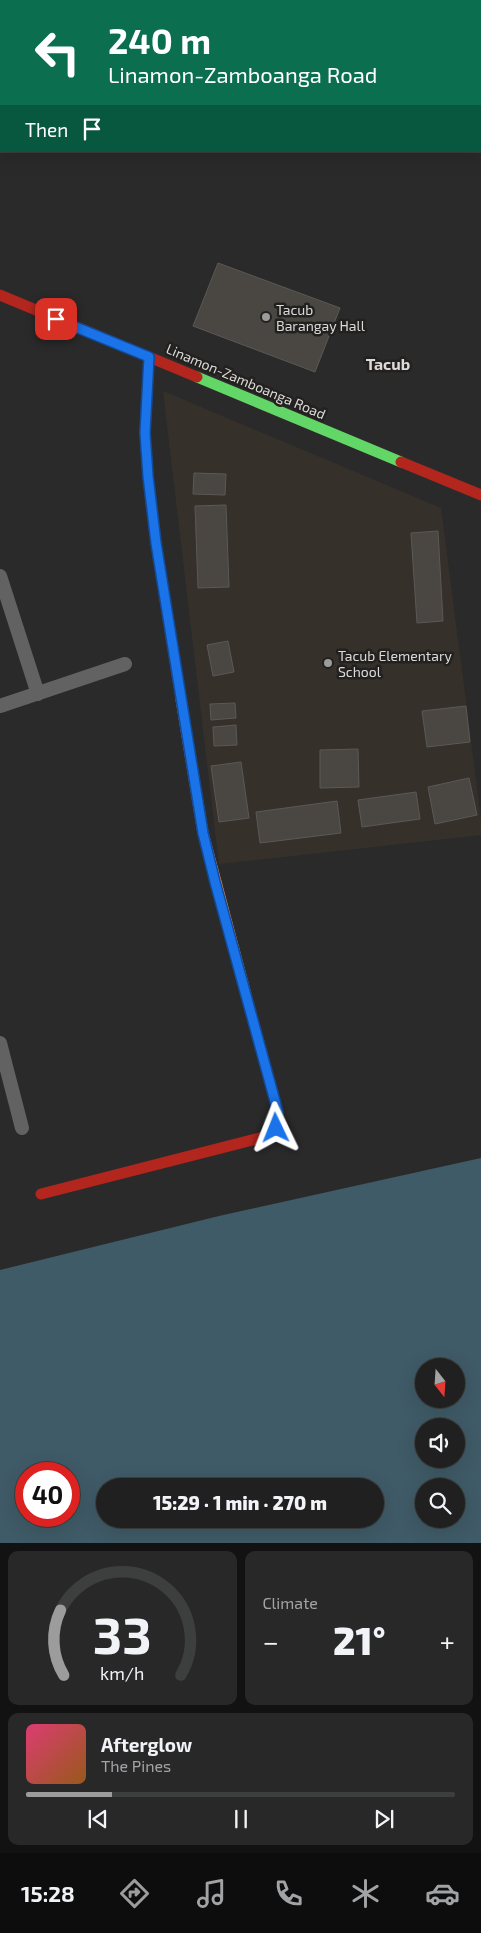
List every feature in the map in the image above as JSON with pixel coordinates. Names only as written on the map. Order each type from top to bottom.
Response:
[{"type":"main road","name":"Linamon-Zamboanga Road","points":[[0,295],[481,495]]},
{"type":"main road","points":[[41,1194],[260,1138],[270,1134],[276,1128],[278,1120],[278,1112],[203,833],[156,543],[148,476],[145,433],[149,357]]},
{"type":"lane","points":[[0,576],[38,694]]},
{"type":"lane","points":[[0,706],[125,664]]},
{"type":"lane","points":[[0,1043],[22,1128]]},
{"type":"shaded area","name":"Tacub Elementary School","points":[[163,391],[441,508],[481,819],[481,835],[219,864]]},
{"type":"water","points":[[481,1158],[481,1543],[0,1543],[0,1270],[219,1216]]},
{"type":"building","name":"Tacub Barangay Hall","points":[[218,263],[340,308],[315,372],[193,326]]},
{"type":"building","points":[[194,473],[226,474],[225,495],[193,494]]},
{"type":"building","points":[[226,505],[229,587],[198,588],[195,506]]},
{"type":"building","points":[[438,531],[443,621],[417,623],[411,533]]},
{"type":"building","points":[[228,641],[234,672],[213,676],[207,645]]},
{"type":"building","points":[[235,703],[236,718],[211,720],[210,704]]},
{"type":"building","points":[[466,706],[470,742],[427,747],[422,711]]},
{"type":"building","points":[[236,725],[237,745],[214,746],[213,727]]},
{"type":"building","points":[[358,749],[359,787],[320,788],[320,750]]},
{"type":"building","points":[[241,762],[249,818],[219,822],[211,766]]},
{"type":"building","points":[[469,778],[477,815],[435,824],[428,787]]},
{"type":"building","points":[[416,792],[420,819],[362,827],[358,800]]},
{"type":"building","points":[[337,801],[341,833],[260,843],[256,812]]},
{"type":"traffic: fast","points":[[197,377],[401,462]]},
{"type":"traffic: slow","points":[[181,699],[203,833],[245,991]]},
{"type":"traffic: jam","points":[[0,295],[197,377]]},
{"type":"traffic: jam","points":[[149,357],[145,433],[148,477],[156,543],[181,699]]},
{"type":"traffic: jam","points":[[401,462],[481,495]]},
{"type":"traffic: jam","points":[[41,1194],[260,1138],[268,1134],[276,1125],[278,1112],[245,991]]},
{"type":"place","name":"Tacub Barangay Hall","points":[[266,317]]},
{"type":"place","name":"Tacub Elementary School","points":[[328,663]]},
{"type":"district","name":"Tacub","points":[[388,363]]},
{"type":"route","points":[[56,319],[149,357],[145,433],[148,476],[156,543],[203,833],[278,1112],[276,1128]]}]
